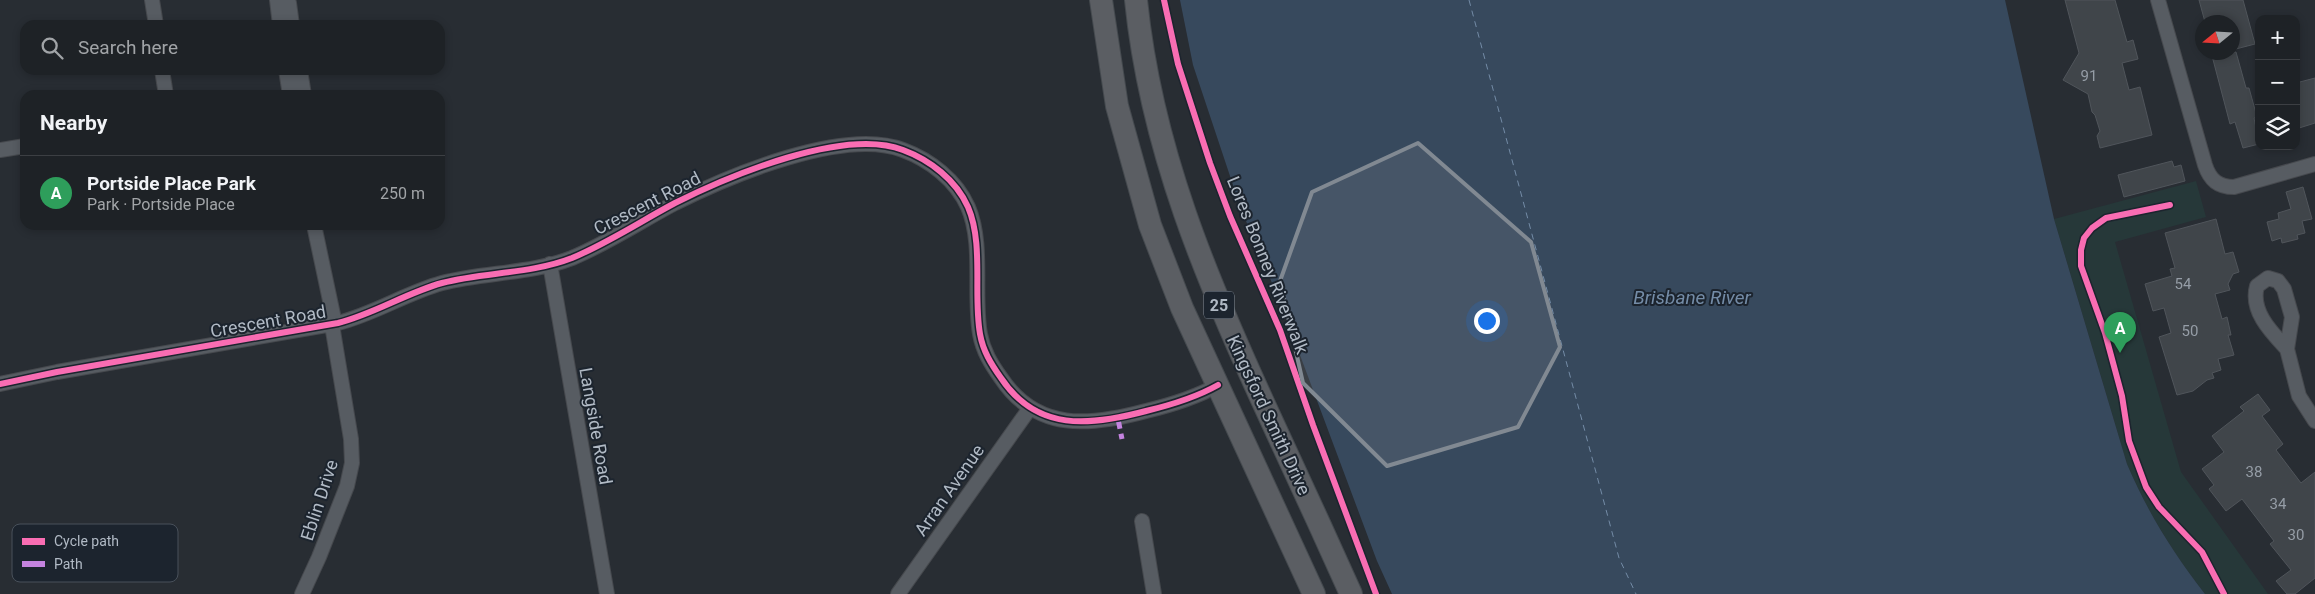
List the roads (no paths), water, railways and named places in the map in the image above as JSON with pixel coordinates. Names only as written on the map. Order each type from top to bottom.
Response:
[{"type":"highway","name":"Kingsford Smith Drive","points":[[1101,0],[1117,106],[1150,225],[1182,308],[1314,594]]},
{"type":"highway","name":"Kingsford Smith Drive","points":[[1136,0],[1156,120],[1170,171],[1196,248],[1236,346],[1351,594]]},
{"type":"street","points":[[152,0],[155,20]]},
{"type":"street","points":[[2158,0],[2208,175],[2216,183],[2224,187],[2234,187],[2315,164]]},
{"type":"street","points":[[281,20],[283,1]]},
{"type":"street","points":[[283,1],[290,20]]},
{"type":"street","points":[[163,75],[165,90]]},
{"type":"street","points":[[287,75],[289,90]]},
{"type":"street","points":[[301,75],[303,90]]},
{"type":"street","name":"Crescent Road","points":[[0,384],[57,372],[333,324],[370,313],[444,282],[550,264],[590,250],[676,203],[728,179],[789,158],[835,146],[857,143],[882,144],[903,150],[924,161],[950,179],[961,193],[969,210],[974,237],[980,334],[986,355],[1011,392],[1030,408],[1062,420],[1098,422],[1187,400],[1218,385]]},
{"type":"street","points":[[0,150],[20,147]]},
{"type":"street","name":"Eblin Drive","points":[[302,594],[347,486],[352,463],[352,451],[333,324],[321,252],[315,230]]},
{"type":"street","points":[[321,252],[324,230]]},
{"type":"street","name":"Langside Road","points":[[550,264],[607,594]]},
{"type":"street","points":[[2287,349],[2299,396],[2315,421]]},
{"type":"street","name":"Arran Avenue","points":[[898,594],[1030,408]]},
{"type":"street","points":[[1142,521],[1154,594]]},
{"type":"water","name":"Brisbane River","points":[[1180,0],[2005,0],[2054,219],[2127,464],[2143,498],[2162,531],[2182,563],[2205,594],[1392,594],[1377,561],[1282,307],[1241,209],[1193,65]]},
{"type":"place","name":"Portside Place Park","points":[[2120,353]]}]
